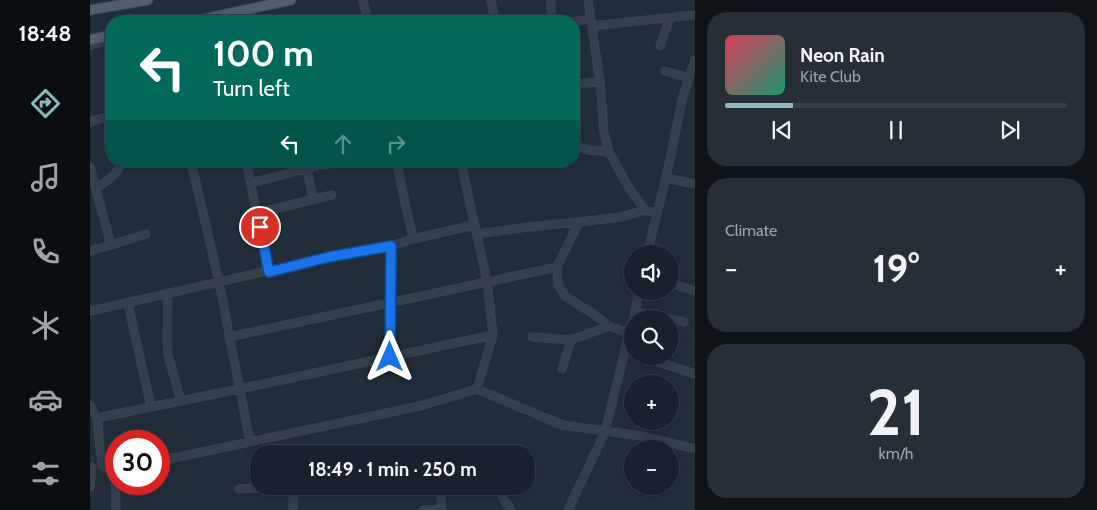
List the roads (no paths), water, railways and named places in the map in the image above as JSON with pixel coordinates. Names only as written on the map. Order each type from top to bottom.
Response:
[{"type":"main road","points":[[90,10],[148,0]]},
{"type":"main road","points":[[233,15],[291,0]]},
{"type":"main road","points":[[90,40],[105,36]]},
{"type":"street","points":[[363,0],[367,15]]},
{"type":"street","points":[[491,0],[494,15]]},
{"type":"street","points":[[551,0],[551,15]]},
{"type":"street","points":[[588,0],[600,82],[604,133],[609,152],[629,188],[645,210]]},
{"type":"street","points":[[580,22],[670,18],[694,15]]},
{"type":"street","points":[[660,46],[670,18]]},
{"type":"street","points":[[90,45],[105,41]]},
{"type":"street","points":[[650,245],[683,96],[694,60]]},
{"type":"street","points":[[665,71],[689,78]]},
{"type":"street","points":[[580,84],[600,82]]},
{"type":"street","points":[[90,122],[105,118]]},
{"type":"street","points":[[580,147],[609,152]]},
{"type":"street","points":[[90,166],[112,245]]},
{"type":"street","points":[[96,188],[115,175],[120,167]]},
{"type":"street","points":[[192,167],[218,282],[250,442]]},
{"type":"street","points":[[247,167],[269,272]]},
{"type":"street","points":[[251,183],[311,167]]},
{"type":"street","points":[[397,167],[413,239]]},
{"type":"street","points":[[462,167],[487,281],[493,335],[477,389]]},
{"type":"street","points":[[307,169],[313,199]]},
{"type":"street","points":[[666,178],[694,184]]},
{"type":"street","points":[[257,213],[332,195]]},
{"type":"street","points":[[476,234],[621,217],[645,210],[656,213]]},
{"type":"street","points":[[579,222],[557,267],[558,286],[565,296],[609,326],[624,332]]},
{"type":"street","points":[[90,311],[128,304],[329,257],[391,246],[474,225]]},
{"type":"street","points":[[90,251],[146,234]]},
{"type":"street","points":[[390,357],[391,246]]},
{"type":"street","points":[[229,337],[557,267]]},
{"type":"street","points":[[679,286],[694,291]]},
{"type":"street","points":[[168,294],[168,355],[181,401]]},
{"type":"street","points":[[128,304],[150,407]]},
{"type":"street","points":[[679,321],[684,322]]},
{"type":"street","points":[[532,337],[571,340],[609,326]]},
{"type":"street","points":[[96,418],[493,335]]},
{"type":"street","points":[[562,369],[571,340]]},
{"type":"street","points":[[568,510],[605,432],[625,365]]},
{"type":"street","points":[[668,365],[694,374]]},
{"type":"street","points":[[170,459],[420,406],[477,389],[562,425],[642,436],[694,449]]},
{"type":"street","points":[[90,405],[96,418],[102,466]]},
{"type":"street","points":[[90,487],[91,467],[105,468]]},
{"type":"street","points":[[239,489],[250,488]]},
{"type":"street","points":[[116,495],[116,510]]},
{"type":"street","points":[[293,510],[294,495]]},
{"type":"street","points":[[423,510],[442,510],[441,495]]},
{"type":"street","points":[[502,495],[511,510]]}]
